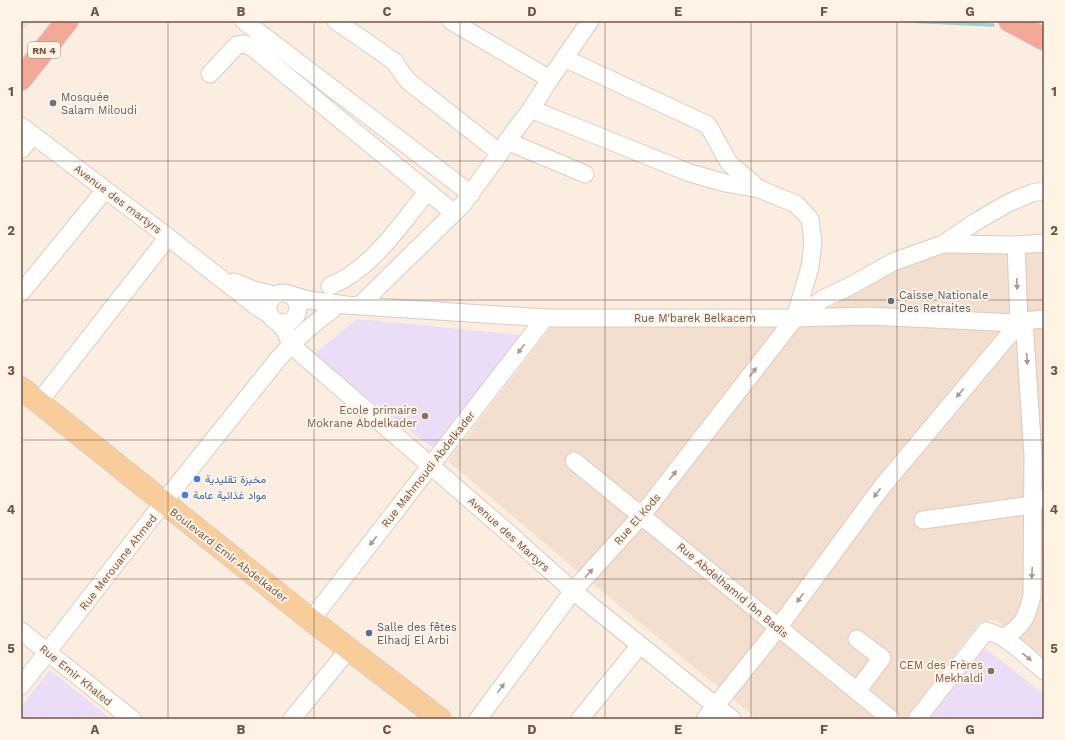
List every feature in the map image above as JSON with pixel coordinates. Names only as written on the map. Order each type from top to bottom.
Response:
[{"type":"highway","name":"RN 4","points":[[21,54],[48,21]]},
{"type":"highway","name":"RN 4","points":[[21,79],[67,21]]},
{"type":"highway","points":[[1010,21],[1044,40]]},
{"type":"main road","name":"Boulevard Emir Abdelkader","points":[[21,388],[311,620],[440,719]]},
{"type":"street","points":[[244,21],[471,194]]},
{"type":"street","points":[[336,21],[395,62],[408,81],[504,147],[585,174]]},
{"type":"street","points":[[451,21],[550,79]]},
{"type":"street","name":"Rue Merouane Ahmed","points":[[21,686],[163,503],[278,359],[316,321],[346,307],[454,213],[471,194],[531,109],[590,21]]},
{"type":"street","points":[[210,74],[237,46],[245,44],[253,48],[454,213]]},
{"type":"street","points":[[564,58],[708,124],[729,163],[759,189]]},
{"type":"street","points":[[531,109],[690,173],[725,183],[759,189],[796,204],[810,219],[813,242],[810,267],[795,318]]},
{"type":"street","points":[[21,150],[27,130]]},
{"type":"street","name":"Avenue des martyrs","points":[[27,130],[213,273]]},
{"type":"street","points":[[21,293],[105,190]]},
{"type":"street","points":[[795,318],[823,299],[893,262],[943,244],[974,223],[1008,203],[1032,193],[1044,191]]},
{"type":"street","points":[[330,286],[357,270],[376,253],[427,192]]},
{"type":"street","points":[[39,402],[168,237]]},
{"type":"street","points":[[943,244],[1016,245],[1044,243]]},
{"type":"street","points":[[1004,638],[1017,629],[1026,617],[1032,596],[1038,543],[1038,411],[1022,322],[1016,245]]},
{"type":"street","points":[[213,273],[256,306],[283,323],[294,319],[297,313]]},
{"type":"street","name":"Rue M'barek Belkacem","points":[[213,273],[254,290],[346,307],[545,318],[795,318],[868,316],[1022,322],[1044,319]]},
{"type":"street","points":[[274,318],[268,304],[271,299],[283,295],[297,302],[297,313],[291,345]]},
{"type":"street","name":"Rue M'barek Belkacem","points":[[297,313],[346,307]]},
{"type":"street","name":"Avenue des Martyrs","points":[[274,318],[286,332],[291,345],[573,591],[640,645],[710,712],[732,719]]},
{"type":"street","name":"Rue Mahmoudi Abdelkader","points":[[311,620],[545,318]]},
{"type":"street","name":"Rue El Kods","points":[[478,719],[573,591],[642,515],[795,318]]},
{"type":"street","points":[[710,712],[778,628],[881,488],[1022,322]]},
{"type":"street","name":"Rue Abdelhamid Ibn Badis","points":[[574,461],[891,719]]},
{"type":"street","points":[[922,520],[1038,502]]},
{"type":"street","name":"Rue Emir Khaled","points":[[21,631],[132,719]]},
{"type":"street","points":[[917,719],[986,631],[994,632],[1004,638],[1044,671]]},
{"type":"street","points":[[857,639],[882,658],[857,691]]},
{"type":"street","points":[[580,719],[640,645]]},
{"type":"street","points":[[292,719],[349,649]]},
{"type":"shaded area","points":[[21,21],[32,21],[21,32]]},
{"type":"shaded area","points":[[945,250],[1044,250],[1044,658],[995,620],[980,622],[905,719],[757,719],[581,574],[448,461],[551,327],[797,327],[897,268]]},
{"type":"shaded area","name":"Ecole primaire Mokrane Abdelkader","points":[[357,319],[521,335],[434,449],[348,383],[314,354]]},
{"type":"shaded area","name":"CEM des Frères Mekhaldi","points":[[985,648],[1044,694],[1044,719],[929,719]]},
{"type":"shaded area","points":[[50,670],[111,719],[21,719],[21,707]]},
{"type":"waterway","points":[[907,21],[993,25]]},
{"type":"place","name":"Mosquée Salam Miloudi","points":[[53,103]]},
{"type":"place","name":"Caisse Nationale Des Retraites","points":[[891,301]]},
{"type":"place","name":"Ecole primaire Mokrane Abdelkader","points":[[425,416]]},
{"type":"place","name":"مخبزة تقليدية","points":[[197,479]]},
{"type":"place","name":"مواد غذائية عامة","points":[[185,495]]},
{"type":"place","name":"Salle des fêtes Elhadj El Arbi","points":[[369,633]]},
{"type":"place","name":"CEM des Frères Mekhaldi","points":[[991,671]]}]
